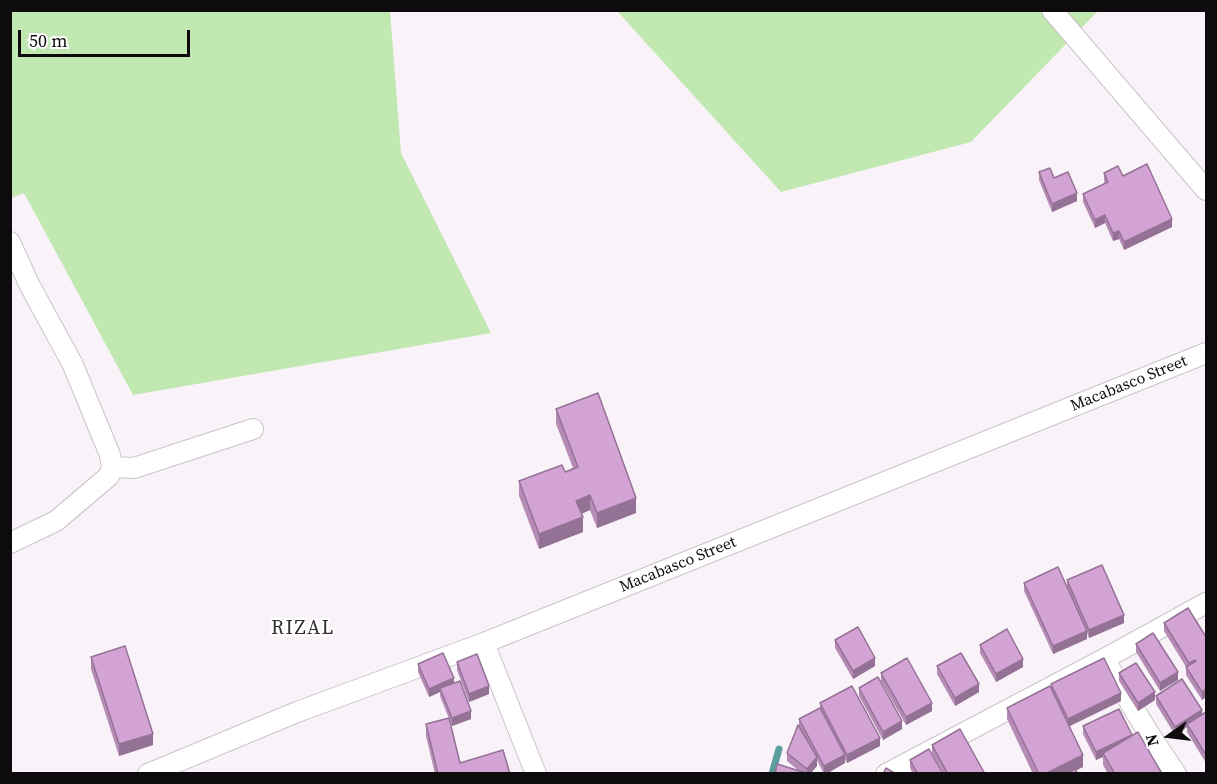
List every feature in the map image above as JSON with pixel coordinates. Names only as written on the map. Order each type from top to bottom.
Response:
[{"type":"street","points":[[1052,10],[1206,190]]},
{"type":"street","points":[[10,243],[29,284],[73,365],[110,455],[112,467],[109,476],[56,521],[10,543]]},
{"type":"street","name":"Macabasco Street","points":[[148,774],[297,712],[484,643],[1206,353]]},
{"type":"street","points":[[112,467],[134,468],[253,429]]},
{"type":"street","points":[[886,774],[1206,603]]},
{"type":"street","points":[[484,643],[536,774]]},
{"type":"street","points":[[1104,659],[1176,774]]},
{"type":"green space","points":[[11,10],[390,11],[401,153],[491,333],[133,395],[24,193],[11,198]]},
{"type":"green space","points":[[617,11],[1098,11],[971,142],[781,192]]},
{"type":"building","points":[[1147,164],[1172,219],[1124,242],[1119,231],[1113,233],[1105,215],[1095,220],[1083,194],[1108,182],[1104,173],[1118,166],[1123,176]]},
{"type":"building","points":[[1050,168],[1054,178],[1068,172],[1077,193],[1052,204],[1039,172]]},
{"type":"building","points":[[598,393],[636,498],[597,513],[590,495],[576,501],[583,517],[539,534],[519,481],[562,465],[565,472],[578,467],[556,409]]},
{"type":"building","points":[[1102,565],[1124,615],[1089,630],[1067,580]]},
{"type":"building","points":[[1058,567],[1087,631],[1053,646],[1024,583]]},
{"type":"building","points":[[1188,608],[1206,637],[1206,689],[1202,692],[1186,667],[1196,661],[1189,663],[1164,623]]},
{"type":"building","points":[[858,627],[875,658],[853,671],[835,640]]},
{"type":"building","points":[[1007,629],[1023,659],[996,674],[980,645]]},
{"type":"building","points":[[1153,633],[1178,672],[1160,683],[1136,644]]},
{"type":"building","points":[[125,646],[153,734],[119,744],[91,657]]},
{"type":"building","points":[[443,653],[454,678],[429,689],[418,664]]},
{"type":"building","points":[[961,653],[979,684],[955,698],[937,666]]},
{"type":"building","points":[[477,654],[489,686],[469,694],[457,662]]},
{"type":"building","points":[[907,658],[932,703],[906,717],[881,673]]},
{"type":"building","points":[[1104,658],[1121,693],[1068,719],[1051,684]]},
{"type":"building","points":[[1136,663],[1155,692],[1138,703],[1119,673]]},
{"type":"building","points":[[878,677],[902,721],[883,732],[859,688]]},
{"type":"building","points":[[1182,679],[1202,710],[1175,727],[1156,696]]},
{"type":"building","points":[[460,681],[471,711],[452,718],[440,688]]},
{"type":"building","points":[[852,686],[880,738],[847,755],[820,703]]},
{"type":"building","points":[[1050,686],[1083,755],[1045,774],[1039,774],[1007,708]]},
{"type":"building","points":[[820,708],[845,755],[824,766],[799,719]]},
{"type":"building","points":[[1119,709],[1132,735],[1096,752],[1083,726]]},
{"type":"building","points":[[1206,712],[1206,755],[1187,724]]},
{"type":"building","points":[[449,718],[460,763],[503,750],[510,774],[438,774],[426,724]]},
{"type":"building","points":[[798,725],[817,757],[807,769],[787,753]]},
{"type":"building","points":[[960,729],[985,774],[948,774],[932,745]]},
{"type":"building","points":[[1138,732],[1162,774],[1115,774],[1103,753]]},
{"type":"building","points":[[929,749],[943,774],[918,774],[910,760]]},
{"type":"building","points":[[777,764],[806,773],[775,774]]},
{"type":"building","points":[[886,768],[896,774],[883,774]]},
{"type":"building","points":[[1075,769],[1078,774],[1067,774]]},
{"type":"waterway","points":[[772,774],[779,749]]},
{"type":"district","name":"RIZAL","points":[[303,629]]}]
